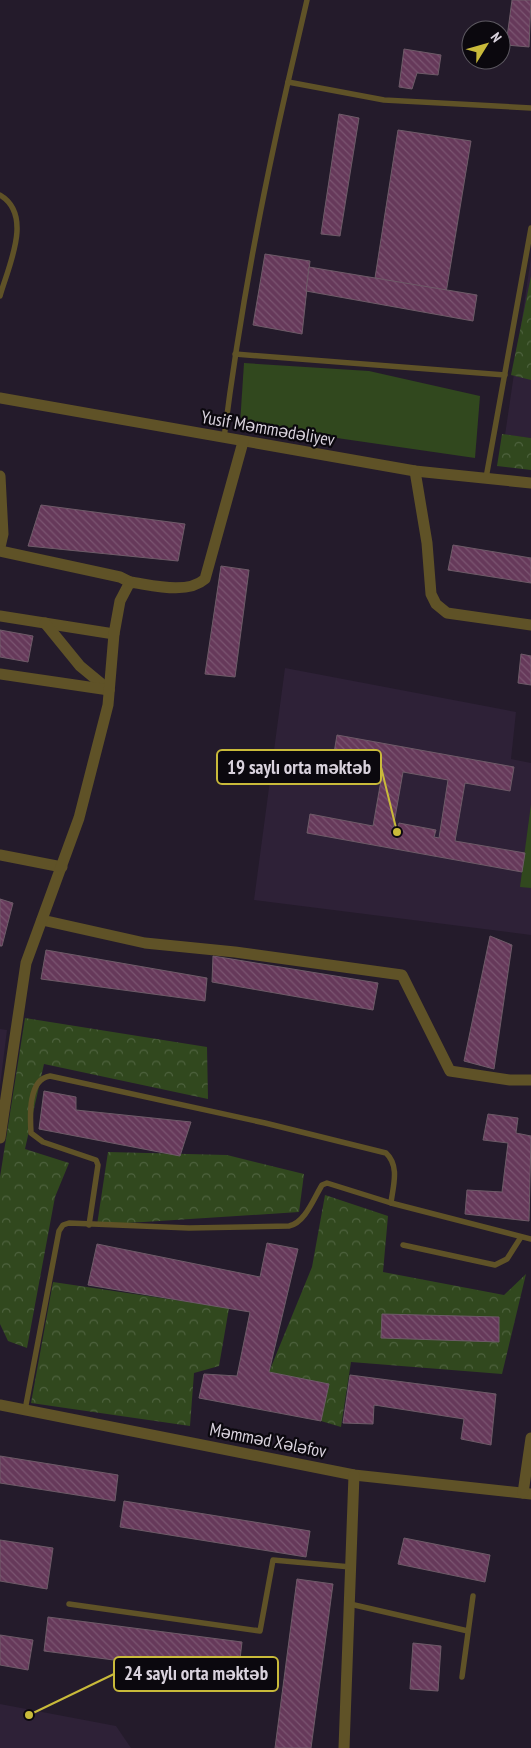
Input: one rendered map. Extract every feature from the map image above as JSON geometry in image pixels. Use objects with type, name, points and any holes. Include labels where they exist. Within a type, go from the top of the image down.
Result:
[{"type":"street","name":"Yusif Məmmədəliyev","points":[[0,398],[415,471],[531,483]]},
{"type":"street","points":[[0,476],[3,534],[0,549],[120,577],[130,582],[187,588],[198,586],[205,579],[243,442]]},
{"type":"street","points":[[415,471],[427,543],[431,594],[436,604],[447,614],[531,626]]},
{"type":"street","points":[[0,1138],[26,964],[79,818],[108,705],[114,634],[120,601],[130,582]]},
{"type":"street","points":[[0,616],[114,634]]},
{"type":"street","points":[[46,623],[80,666],[109,690]]},
{"type":"street","points":[[0,674],[109,690]]},
{"type":"street","points":[[0,855],[62,867]]},
{"type":"street","points":[[42,920],[145,943],[235,952],[402,975],[450,1071],[510,1080],[531,1080]]},
{"type":"street","name":"Məmməd Xələfov","points":[[0,1405],[354,1475],[527,1494]]},
{"type":"street","points":[[527,1494],[531,1438]]},
{"type":"street","points":[[344,1748],[354,1475]]},
{"type":"lane","points":[[224,438],[235,354],[253,247],[307,0]]},
{"type":"lane","points":[[288,82],[384,100],[531,108]]},
{"type":"lane","points":[[0,196],[13,206],[18,228],[0,296]]},
{"type":"lane","points":[[486,478],[531,228]]},
{"type":"lane","points":[[235,354],[505,375]]},
{"type":"lane","points":[[89,1225],[98,1165],[96,1160],[43,1142],[31,1133],[30,1114],[38,1082],[42,1077],[50,1076],[256,1121],[386,1153],[393,1160],[395,1169],[391,1203]]},
{"type":"lane","points":[[26,1410],[59,1231],[63,1225],[69,1223],[189,1228],[294,1225],[302,1219],[322,1185],[327,1183],[391,1203],[531,1238]]},
{"type":"lane","points":[[403,1244],[495,1265],[506,1260],[520,1236]]},
{"type":"lane","points":[[69,1604],[260,1632],[273,1560],[351,1567]]},
{"type":"lane","points":[[462,1677],[473,1596]]},
{"type":"lane","points":[[350,1604],[468,1631]]},
{"type":"shaded area","points":[[531,257],[531,438],[505,435]]},
{"type":"shaded area","points":[[285,668],[516,712],[511,759],[531,763],[531,935],[254,900]]},
{"type":"shaded area","points":[[0,1029],[7,1030],[0,1086]]},
{"type":"shaded area","points":[[0,1704],[116,1726],[131,1748],[0,1748]]},
{"type":"green space","points":[[531,276],[531,380],[511,375]]},
{"type":"green space","points":[[244,363],[369,371],[480,396],[475,458],[240,424]]},
{"type":"green space","points":[[502,434],[531,438],[531,470],[497,466]]},
{"type":"green space","points":[[531,804],[531,888],[520,887]]},
{"type":"green space","points":[[25,1018],[207,1047],[208,1099],[44,1064],[25,1149],[69,1163],[55,1197],[27,1348],[8,1341],[0,1324],[0,1177]]},
{"type":"green space","points":[[108,1152],[227,1155],[304,1174],[299,1212],[97,1225]]},
{"type":"green space","points":[[325,1195],[388,1216],[383,1272],[504,1295],[526,1274],[502,1374],[351,1362],[341,1427],[321,1421],[329,1384],[269,1372],[312,1267]]},
{"type":"green space","points":[[53,1282],[229,1308],[219,1366],[194,1373],[190,1426],[31,1403]]},
{"type":"building","points":[[512,0],[531,0],[529,47],[511,45],[511,20],[509,20]]},
{"type":"building","points":[[404,49],[441,55],[438,75],[417,73],[412,89],[399,87]]},
{"type":"building","points":[[339,114],[359,118],[340,236],[321,234]]},
{"type":"building","points":[[398,130],[471,141],[446,293],[375,278]]},
{"type":"building","points":[[265,254],[310,261],[302,334],[253,325]]},
{"type":"building","points":[[309,267],[477,295],[473,321],[306,291]]},
{"type":"building","points":[[41,505],[185,524],[178,561],[28,546]]},
{"type":"building","points":[[453,545],[531,558],[531,583],[448,570]]},
{"type":"building","points":[[221,566],[249,570],[235,677],[205,674]]},
{"type":"building","points":[[0,630],[33,636],[28,662],[0,657]]},
{"type":"building","points":[[521,654],[531,656],[531,685],[518,683]]},
{"type":"building","points":[[337,735],[514,767],[510,791],[465,783],[455,841],[525,853],[522,872],[307,833],[310,814],[373,826],[383,769],[333,759]],"holes":[[[403,772],[448,780],[439,838],[434,837],[436,830],[399,823],[398,830],[393,829]]]},
{"type":"building","points":[[0,899],[13,903],[2,946],[0,946]]},
{"type":"building","points":[[490,936],[512,945],[494,1069],[464,1061]]},
{"type":"building","points":[[46,950],[207,978],[205,1001],[41,979]]},
{"type":"building","points":[[213,956],[378,983],[373,1010],[212,982]]},
{"type":"building","points":[[44,1091],[76,1097],[76,1110],[191,1122],[180,1156],[39,1129]]},
{"type":"building","points":[[488,1114],[518,1118],[516,1133],[531,1136],[529,1221],[465,1214],[467,1190],[502,1192],[508,1143],[483,1140]]},
{"type":"building","points":[[267,1243],[298,1249],[269,1372],[329,1384],[321,1421],[199,1398],[204,1374],[237,1376],[250,1312],[88,1285],[97,1244],[260,1277]]},
{"type":"building","points":[[382,1314],[499,1317],[499,1342],[381,1338]]},
{"type":"building","points":[[350,1375],[496,1394],[491,1445],[461,1439],[464,1419],[374,1405],[373,1424],[343,1423]]},
{"type":"building","points":[[0,1456],[118,1475],[115,1501],[0,1483]]},
{"type":"building","points":[[124,1501],[310,1531],[306,1557],[120,1527]]},
{"type":"building","points":[[404,1538],[490,1555],[485,1582],[398,1564]]},
{"type":"building","points":[[0,1540],[53,1548],[47,1589],[0,1581]]},
{"type":"building","points":[[297,1579],[333,1584],[311,1748],[275,1748]]},
{"type":"building","points":[[48,1617],[242,1642],[238,1676],[44,1651]]},
{"type":"building","points":[[0,1635],[33,1640],[28,1670],[0,1665]]},
{"type":"building","points":[[413,1643],[441,1646],[438,1691],[410,1689]]},
{"type":"place","name":"19 saylı orta məktəb","points":[[397,832]]},
{"type":"place","name":"24 saylı orta məktəb","points":[[29,1715]]}]
